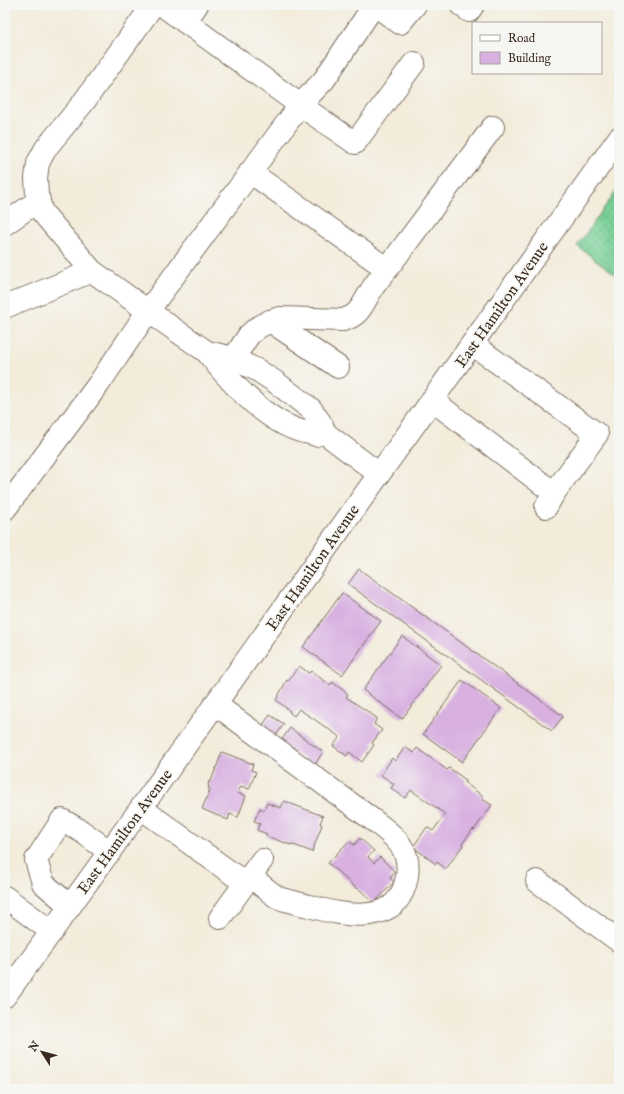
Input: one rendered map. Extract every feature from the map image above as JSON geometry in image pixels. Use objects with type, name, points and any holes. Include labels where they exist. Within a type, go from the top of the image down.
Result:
[{"type":"street","points":[[153,5],[83,103],[46,148],[38,163],[36,178],[38,200],[42,212],[92,271],[207,352],[219,368],[237,387],[267,413],[283,424],[298,430],[316,434],[325,433]]},
{"type":"street","points":[[162,5],[191,13],[300,105],[355,143],[414,63]]},
{"type":"street","points":[[5,509],[98,385],[148,311],[250,172],[300,105],[324,80],[375,5],[400,23],[415,5]]},
{"type":"street","points":[[461,5],[469,11],[473,5]]},
{"type":"street","points":[[233,359],[249,335],[257,328],[270,321],[280,318],[343,320],[351,318],[358,313],[387,269],[493,127]]},
{"type":"street","name":"East Hamilton Avenue","points":[[5,996],[110,852],[619,138]]},
{"type":"street","points":[[250,172],[387,269]]},
{"type":"street","points":[[5,224],[38,200]]},
{"type":"street","points":[[5,307],[92,271]]},
{"type":"street","points":[[270,321],[338,367]]},
{"type":"street","points":[[432,400],[550,500],[597,434],[472,344]]},
{"type":"street","points":[[207,352],[233,359],[262,374],[285,389],[311,409],[322,425],[325,433],[379,474]]},
{"type":"street","points":[[141,808],[252,873],[278,898],[336,913],[371,914],[385,910],[394,904],[402,893],[407,880],[408,866],[404,850],[397,840],[377,823],[215,704]]},
{"type":"street","points":[[70,906],[43,883],[36,860],[62,820],[110,852]]},
{"type":"street","points":[[220,918],[252,873]]},
{"type":"street","points":[[537,881],[619,941]]},
{"type":"street","points":[[5,897],[52,932]]},
{"type":"green space","points":[[619,187],[619,277],[577,246]]},
{"type":"building","points":[[359,569],[563,716],[552,731],[348,584]]},
{"type":"building","points":[[342,593],[381,621],[342,675],[303,647]]},
{"type":"building","points":[[402,636],[441,665],[402,719],[363,690]]},
{"type":"building","points":[[299,666],[309,673],[311,671],[330,685],[332,682],[348,694],[346,697],[377,718],[374,724],[382,730],[372,743],[374,745],[362,762],[349,752],[347,756],[333,746],[340,737],[299,709],[294,716],[276,700],[287,680],[288,681]]},
{"type":"building","points":[[462,680],[501,708],[462,762],[423,734]]},
{"type":"building","points":[[270,715],[284,724],[275,737],[262,726]]},
{"type":"building","points":[[290,728],[323,752],[314,766],[280,742]]},
{"type":"building","points":[[405,747],[414,753],[417,748],[447,770],[449,768],[466,780],[465,783],[484,797],[482,799],[492,805],[462,844],[463,845],[446,869],[437,862],[436,864],[413,847],[427,827],[433,831],[445,814],[411,790],[405,798],[391,788],[394,784],[381,775],[392,758],[395,761]]},
{"type":"building","points":[[222,752],[253,764],[251,770],[256,772],[249,789],[241,786],[238,793],[246,796],[238,817],[230,814],[228,820],[202,809],[210,789],[208,788],[209,781],[211,781]]},
{"type":"building","points":[[284,801],[323,816],[320,824],[322,825],[312,852],[266,836],[267,834],[257,830],[260,823],[254,821],[260,808],[264,810],[267,803],[281,808]]},
{"type":"building","points":[[360,838],[374,851],[368,857],[374,863],[380,857],[395,872],[390,878],[394,882],[374,903],[328,863],[349,841],[354,845]]}]
